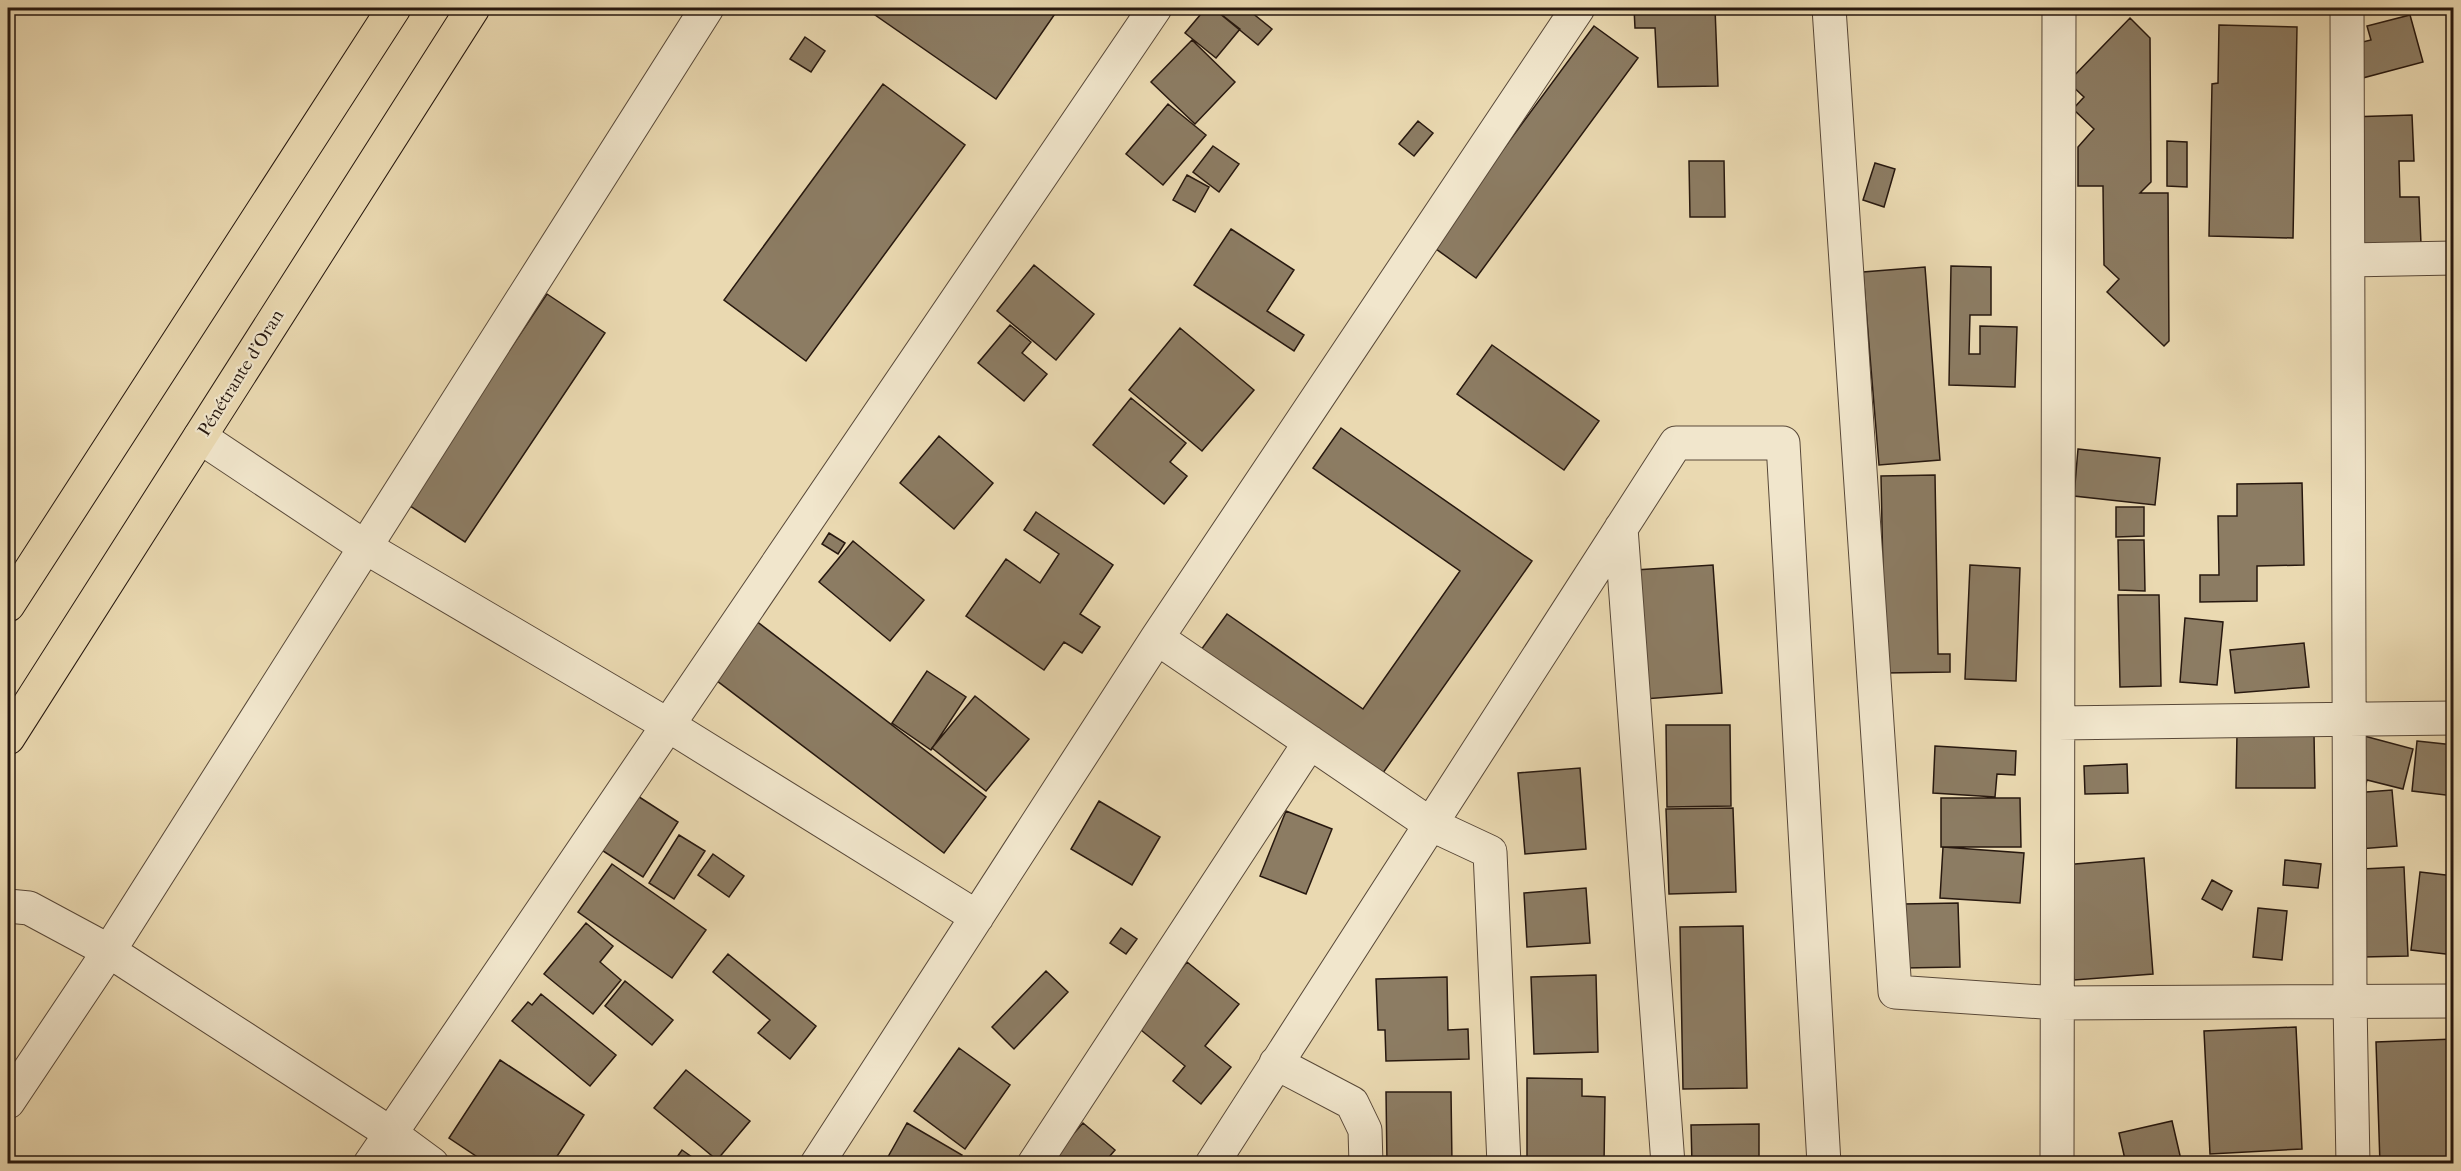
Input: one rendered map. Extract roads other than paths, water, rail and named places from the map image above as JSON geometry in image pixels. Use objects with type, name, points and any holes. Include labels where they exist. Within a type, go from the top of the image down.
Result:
[{"type":"highway","points":[[8,605],[394,8]]},
{"type":"highway","name":"Pénétrante d'Oran","points":[[8,738],[473,8]]},
{"type":"street","points":[[8,1102],[109,951],[707,8]]},
{"type":"street","points":[[370,1164],[1155,8]]},
{"type":"street","points":[[817,1164],[1157,638],[1578,8]]},
{"type":"street","points":[[1829,8],[1895,992],[2057,1004],[2454,1001]]},
{"type":"street","points":[[2057,1164],[2059,8]]},
{"type":"street","points":[[2347,8],[2350,1002],[2353,1164]]},
{"type":"street","points":[[2348,260],[2454,258]]},
{"type":"street","points":[[200,437],[365,547],[668,724],[977,916]]},
{"type":"street","points":[[1212,1164],[1676,443],[1783,443],[1824,1164]]},
{"type":"street","points":[[1621,528],[1668,1164]]},
{"type":"street","points":[[1157,638],[1430,824],[1490,852],[1504,1164]]},
{"type":"street","points":[[2058,723],[2454,718]]},
{"type":"street","points":[[1034,1164],[1310,742]]},
{"type":"street","points":[[8,906],[29,908],[109,951],[390,1133],[432,1164]]},
{"type":"street","points":[[1276,1063],[1352,1104],[1365,1130],[1366,1164]]}]
